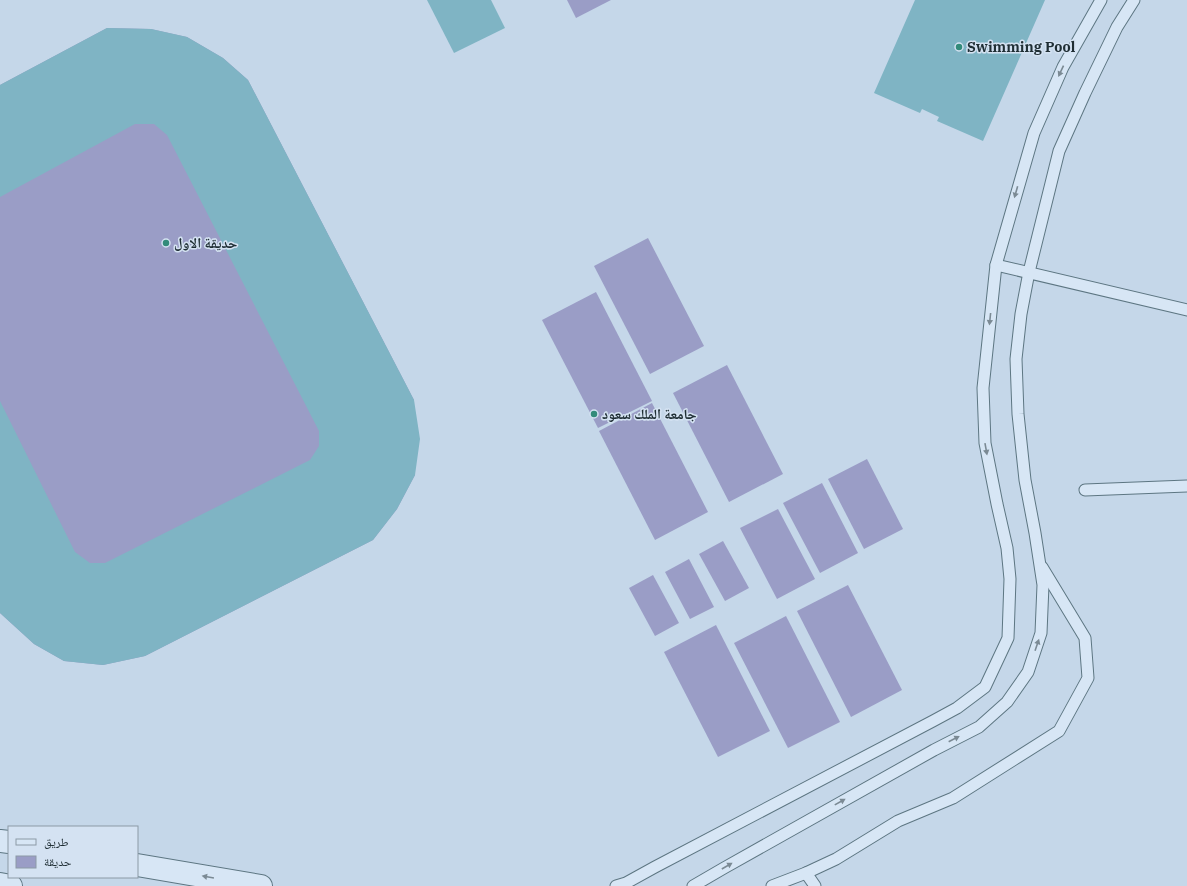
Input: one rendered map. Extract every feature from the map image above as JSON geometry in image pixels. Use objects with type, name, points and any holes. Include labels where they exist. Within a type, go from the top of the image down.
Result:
[{"type":"street","points":[[138,865],[260,886]]},
{"type":"street","points":[[0,884],[11,886]]},
{"type":"lane","points":[[616,886],[655,867],[957,708],[985,687],[1008,638],[1010,612],[1010,579],[1007,548],[985,443],[983,388],[996,265],[1034,134],[1063,67],[1101,0]]},
{"type":"lane","points":[[693,886],[934,750],[979,727],[1007,702],[1028,672],[1041,633],[1043,586],[1025,480],[1018,398],[1016,358],[1021,314],[1029,272],[1059,151],[1117,27],[1134,0]]},
{"type":"lane","points":[[996,265],[1187,310]]},
{"type":"lane","points":[[1085,490],[1187,486]]},
{"type":"lane","points":[[772,886],[806,873],[836,859],[898,821],[953,798],[1059,731],[1088,678],[1085,638],[1040,563]]},
{"type":"lane","points":[[806,873],[814,886]]},
{"type":"green space","points":[[567,0],[611,0],[576,18]]},
{"type":"green space","name":"حديقة الاول","points":[[107,28],[151,29],[187,37],[223,58],[248,80],[414,400],[415,475],[397,509],[373,540],[145,656],[103,665],[64,661],[34,644],[0,613],[0,85]]},
{"type":"green space","points":[[648,238],[704,346],[650,374],[594,266]]},
{"type":"green space","points":[[596,292],[652,401],[598,428],[542,320]]},
{"type":"green space","points":[[727,365],[783,474],[729,502],[673,393]]},
{"type":"green space","points":[[652,403],[708,512],[655,540],[599,431]]},
{"type":"green space","points":[[867,459],[903,529],[864,549],[828,479]]},
{"type":"green space","points":[[822,483],[858,553],[820,573],[783,503]]},
{"type":"green space","points":[[778,509],[815,579],[777,599],[740,528]]},
{"type":"green space","points":[[723,541],[749,588],[725,601],[699,554]]},
{"type":"green space","points":[[689,559],[714,607],[690,619],[665,572]]},
{"type":"green space","points":[[653,575],[679,623],[655,636],[629,588]]},
{"type":"green space","points":[[848,585],[902,690],[851,717],[797,611]]},
{"type":"green space","points":[[786,616],[840,722],[788,748],[734,643]]},
{"type":"green space","points":[[716,625],[770,731],[718,757],[664,652]]},
{"type":"building","points":[[427,0],[491,0],[505,28],[454,53]]},
{"type":"building","name":"Swimming Pool","points":[[915,0],[1045,0],[983,141],[937,121],[939,117],[922,109],[920,113],[874,93]]},
{"type":"building","points":[[107,28],[151,29],[187,37],[223,58],[248,80],[414,400],[420,439],[415,475],[397,509],[373,540],[145,656],[103,665],[64,661],[34,644],[0,613],[0,401],[75,552],[90,563],[105,563],[310,460],[319,446],[319,431],[167,135],[154,124],[135,124],[0,197],[0,85]]},
{"type":"place","name":"Swimming Pool","points":[[959,47]]},
{"type":"place","name":"حديقة الاول","points":[[166,243]]},
{"type":"place","name":"جامعة الملك سعود","points":[[594,414]]}]
